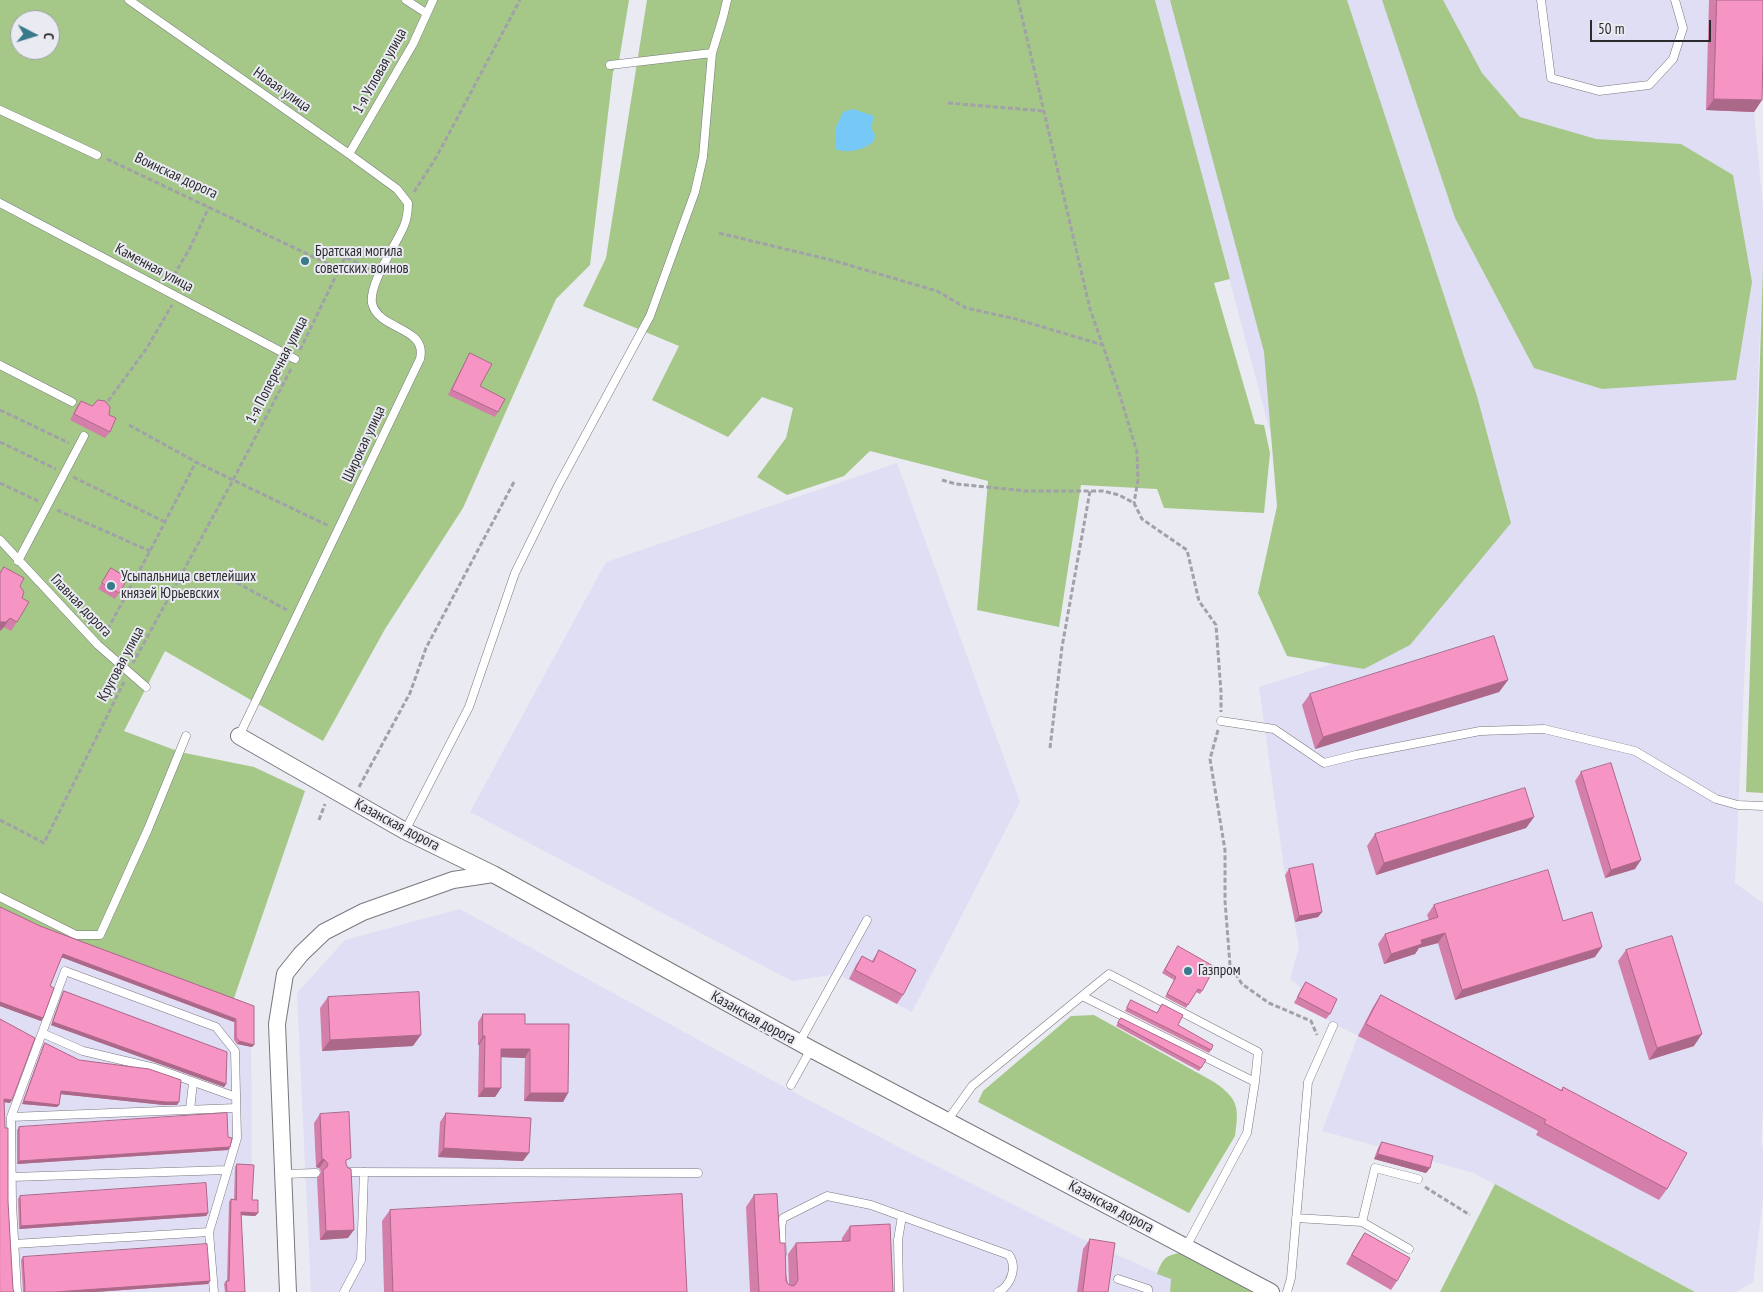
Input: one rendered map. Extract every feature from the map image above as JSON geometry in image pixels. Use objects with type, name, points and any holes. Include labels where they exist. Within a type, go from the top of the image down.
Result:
[{"type":"street","name":"Казанская дорога","points":[[239,736],[405,831],[493,874],[805,1046],[1272,1292]]},
{"type":"street","points":[[288,1292],[277,1024],[284,974],[324,932],[363,912],[453,880],[493,874]]},
{"type":"lane","name":"Новая улица","points":[[129,0],[349,154],[396,189],[408,203]]},
{"type":"lane","points":[[406,0],[426,13]]},
{"type":"lane","name":"1-я Угловая улица","points":[[349,154],[413,44],[433,0]]},
{"type":"lane","points":[[405,831],[469,707],[515,573],[558,486],[650,316],[695,192],[703,157],[712,53],[727,0]]},
{"type":"lane","points":[[1541,0],[1551,78],[1599,91],[1649,85],[1673,59],[1683,28],[1675,0]]},
{"type":"lane","points":[[610,65],[712,53]]},
{"type":"lane","points":[[0,110],[97,155]]},
{"type":"lane","name":"Каменная улица","points":[[0,203],[296,359]]},
{"type":"lane","name":"Широкая улица","points":[[239,736],[420,359],[422,350],[420,343],[415,338],[381,318],[374,310],[372,300],[374,286],[405,224],[408,203]]},
{"type":"lane","points":[[0,365],[72,402]]},
{"type":"lane","points":[[18,561],[84,436]]},
{"type":"lane","name":"Главная дорога","points":[[0,540],[98,645],[146,687]]},
{"type":"lane","points":[[1220,721],[1274,729],[1324,763],[1480,731],[1544,729],[1635,752],[1716,799],[1738,805],[1763,806]]},
{"type":"lane","points":[[0,897],[76,935],[100,935],[148,829],[186,736]]},
{"type":"lane","points":[[791,1085],[805,1046],[866,920]]},
{"type":"lane","points":[[18,1292],[14,1244],[11,1117],[65,971],[216,1027],[235,1051],[237,1138],[209,1232],[214,1292]]},
{"type":"lane","points":[[947,1121],[972,1086],[1109,974],[1258,1052],[1247,1133],[1186,1247]]},
{"type":"lane","points":[[1082,996],[1255,1082]]},
{"type":"lane","points":[[1286,1292],[1292,1278],[1308,1082],[1333,1026]]},
{"type":"lane","points":[[42,1033],[83,1051],[155,1068],[236,1096]]},
{"type":"lane","points":[[190,1110],[193,1082]]},
{"type":"lane","points":[[11,1117],[236,1108]]},
{"type":"lane","points":[[1362,1222],[1376,1168],[1418,1179]]},
{"type":"lane","points":[[12,1177],[227,1170]]},
{"type":"lane","points":[[345,1172],[698,1173]]},
{"type":"lane","points":[[344,1292],[361,1260],[364,1172]]},
{"type":"lane","points":[[283,1174],[316,1173]]},
{"type":"lane","points":[[783,1264],[781,1227],[783,1218],[827,1196],[871,1205],[1010,1254],[1013,1267],[1009,1282],[1002,1291],[998,1292]]},
{"type":"lane","points":[[899,1292],[898,1240],[902,1216]]},
{"type":"lane","points":[[1296,1218],[1362,1222],[1409,1249]]},
{"type":"lane","points":[[14,1244],[209,1232]]},
{"type":"lane","points":[[1118,1279],[1148,1289],[1148,1292]]},
{"type":"path","points":[[408,203],[437,156],[520,0]]},
{"type":"path","points":[[1018,0],[1090,309],[1118,389],[1137,452],[1138,480],[1134,502],[1142,519],[1187,550],[1199,601],[1216,625],[1222,692],[1220,721],[1210,759],[1225,850],[1225,901],[1230,965],[1242,984],[1269,1003],[1311,1020],[1323,1049]]},
{"type":"path","points":[[948,103],[1044,111]]},
{"type":"path","name":"Воинская дорога","points":[[97,155],[339,269]]},
{"type":"path","points":[[165,290],[190,248],[208,207]]},
{"type":"path","points":[[720,233],[834,261],[937,291],[966,308],[1016,319],[1103,345]]},
{"type":"path","points":[[339,269],[345,257],[380,274]]},
{"type":"path","name":"1-я Поперечная улица","points":[[234,480],[296,359],[339,269]]},
{"type":"path","points":[[108,401],[147,348],[178,296]]},
{"type":"path","points":[[0,410],[78,447]]},
{"type":"path","points":[[130,425],[196,462],[338,531]]},
{"type":"path","points":[[0,442],[166,522]]},
{"type":"path","points":[[98,645],[166,522],[196,462]]},
{"type":"path","name":"Круговая улица","points":[[0,820],[44,843],[128,672],[234,480]]},
{"type":"path","points":[[942,480],[956,484],[1025,492],[1103,491],[1119,495],[1134,502]]},
{"type":"path","points":[[352,800],[410,693],[426,648],[514,482]]},
{"type":"path","points":[[0,483],[150,551]]},
{"type":"path","points":[[1050,748],[1062,647],[1090,491]]},
{"type":"path","points":[[230,579],[297,615]]},
{"type":"path","points":[[1418,1179],[1424,1187],[1470,1215]]},
{"type":"shaded area","points":[[1155,0],[1757,0],[1754,112],[1763,207],[1763,266],[1735,883],[1763,903],[1763,1108],[1761,1144],[1763,1147],[1763,1199],[1753,1282],[1736,1292],[1695,1292],[1474,1173],[1322,1131],[1358,1036],[1294,1003],[1301,988],[1290,979],[1299,947],[1285,875],[1259,687],[1332,664]]},
{"type":"shaded area","points":[[897,463],[1020,802],[912,1012],[837,974],[792,981],[470,812],[606,562]]},
{"type":"shaded area","points":[[460,909],[799,1095],[895,1145],[1095,1245],[1171,1279],[1170,1292],[311,1292],[297,993],[345,940]]},
{"type":"shaded area","points":[[0,911],[251,1009],[252,1203],[256,1203],[255,1216],[240,1215],[243,1292],[0,1292]]},
{"type":"green space","points":[[0,0],[629,0],[619,61],[613,72],[590,265],[556,299],[463,508],[385,629],[323,741],[165,651],[124,731],[180,752],[254,767],[305,791],[233,1001],[0,911]]},
{"type":"green space","points":[[647,0],[1155,0],[1230,279],[1214,283],[1255,424],[1264,425],[1270,453],[1264,513],[1164,508],[1157,489],[1081,485],[1059,627],[977,610],[988,481],[870,451],[844,476],[787,495],[757,477],[786,438],[793,408],[762,397],[728,437],[652,400],[679,346],[583,306],[606,258]]},
{"type":"green space","points":[[1170,0],[1347,0],[1477,396],[1511,523],[1410,645],[1364,669],[1287,656],[1258,593],[1277,506],[1264,352]]},
{"type":"green space","points":[[1382,0],[1443,0],[1482,73],[1520,117],[1596,139],[1681,144],[1733,175],[1752,282],[1736,380],[1602,389],[1534,368],[1455,218]]},
{"type":"green space","points":[[1763,265],[1763,793],[1746,792]]},
{"type":"green space","points":[[1094,1015],[1214,1082],[1233,1099],[1237,1111],[1235,1136],[1189,1213],[978,1102],[983,1091],[1071,1016]]},
{"type":"green space","points":[[1495,1184],[1695,1292],[1440,1292]]},
{"type":"green space","points":[[1180,1253],[1253,1292],[1170,1292],[1171,1279],[1157,1274],[1167,1257]]},
{"type":"water","points":[[853,109],[874,116],[871,128],[875,135],[874,141],[866,147],[856,150],[845,151],[835,149],[836,127],[843,112]]},
{"type":"building","points":[[1717,0],[1763,0],[1762,100],[1714,99]]},
{"type":"building","points":[[470,353],[492,364],[480,386],[505,399],[498,412],[452,390]]},
{"type":"building","points":[[98,400],[105,401],[110,407],[109,415],[116,418],[110,432],[74,414],[81,401],[92,406]]},
{"type":"building","points":[[4,567],[24,578],[20,586],[24,592],[22,598],[29,602],[17,622],[10,618],[6,622],[0,622],[0,574]]},
{"type":"building","points":[[111,568],[128,578],[119,593],[102,583]]},
{"type":"building","points":[[1494,636],[1508,680],[1323,737],[1310,694]]},
{"type":"building","points":[[1611,763],[1641,860],[1611,870],[1581,772]]},
{"type":"building","points":[[1525,788],[1534,817],[1384,863],[1375,834]]},
{"type":"building","points":[[1313,864],[1322,912],[1299,916],[1289,869]]},
{"type":"building","points":[[1548,870],[1563,921],[1592,912],[1602,947],[1462,990],[1445,933],[1421,940],[1422,944],[1391,954],[1385,934],[1438,917],[1434,905]]},
{"type":"building","points":[[0,907],[40,926],[254,1006],[254,1045],[239,1041],[236,1037],[236,1019],[63,954],[50,986],[54,988],[43,1018],[0,1002]]},
{"type":"building","points":[[1672,936],[1702,1034],[1657,1048],[1626,950]]},
{"type":"building","name":"Газпром","points":[[1178,946],[1215,967],[1202,991],[1198,989],[1188,1005],[1167,994],[1176,977],[1165,970]]},
{"type":"building","points":[[879,950],[916,970],[903,995],[855,970],[862,956],[873,962]]},
{"type":"building","points":[[1306,982],[1337,999],[1330,1014],[1298,997]]},
{"type":"building","points":[[64,991],[227,1052],[226,1084],[53,1022]]},
{"type":"building","points":[[419,992],[421,1035],[330,1040],[328,997]]},
{"type":"building","points":[[1381,995],[1562,1091],[1563,1087],[1687,1153],[1667,1189],[1544,1123],[1546,1120],[1366,1024]]},
{"type":"building","points":[[1131,1000],[1157,1013],[1162,1004],[1183,1015],[1178,1025],[1213,1045],[1211,1050],[1127,1008]]},
{"type":"building","points":[[483,1014],[525,1014],[525,1024],[569,1024],[568,1093],[530,1093],[530,1049],[501,1049],[501,1088],[484,1088],[485,1036],[483,1036]]},
{"type":"building","points":[[1121,1018],[1206,1060],[1201,1068],[1118,1023]]},
{"type":"building","points":[[0,1019],[35,1038],[12,1100],[4,1099],[5,1128],[8,1128],[8,1201],[14,1292],[0,1292]]},
{"type":"building","points":[[45,1043],[79,1060],[149,1069],[181,1080],[179,1102],[61,1091],[59,1105],[24,1101]]},
{"type":"building","points":[[349,1112],[351,1158],[346,1160],[346,1164],[351,1169],[354,1230],[326,1231],[323,1170],[328,1164],[322,1159],[320,1114]]},
{"type":"building","points":[[227,1113],[228,1137],[232,1138],[230,1147],[19,1161],[19,1127]]},
{"type":"building","points":[[446,1113],[531,1118],[529,1153],[444,1148]]},
{"type":"building","points":[[1382,1142],[1433,1156],[1430,1168],[1378,1154]]},
{"type":"building","points":[[237,1164],[254,1165],[252,1200],[258,1200],[258,1213],[241,1212],[245,1292],[227,1292],[226,1281],[229,1281],[231,1199],[236,1200]]},
{"type":"building","points":[[206,1183],[208,1213],[21,1226],[20,1196]]},
{"type":"building","points":[[682,1194],[687,1292],[393,1292],[390,1210]]},
{"type":"building","points":[[777,1194],[780,1243],[785,1243],[786,1281],[788,1284],[795,1285],[798,1280],[796,1243],[850,1241],[850,1226],[890,1224],[893,1292],[759,1292],[754,1195]]},
{"type":"building","points":[[1365,1233],[1410,1258],[1397,1281],[1352,1255]]},
{"type":"building","points":[[1090,1239],[1115,1243],[1108,1292],[1083,1292]]},
{"type":"building","points":[[207,1244],[210,1281],[55,1292],[24,1292],[23,1257]]},
{"type":"place","name":"Братская могила советских воинов","points":[[305,261]]},
{"type":"place","name":"Усыпальница светлейших князей Юрьевских","points":[[111,586]]},
{"type":"place","name":"Газпром","points":[[1188,971]]}]
